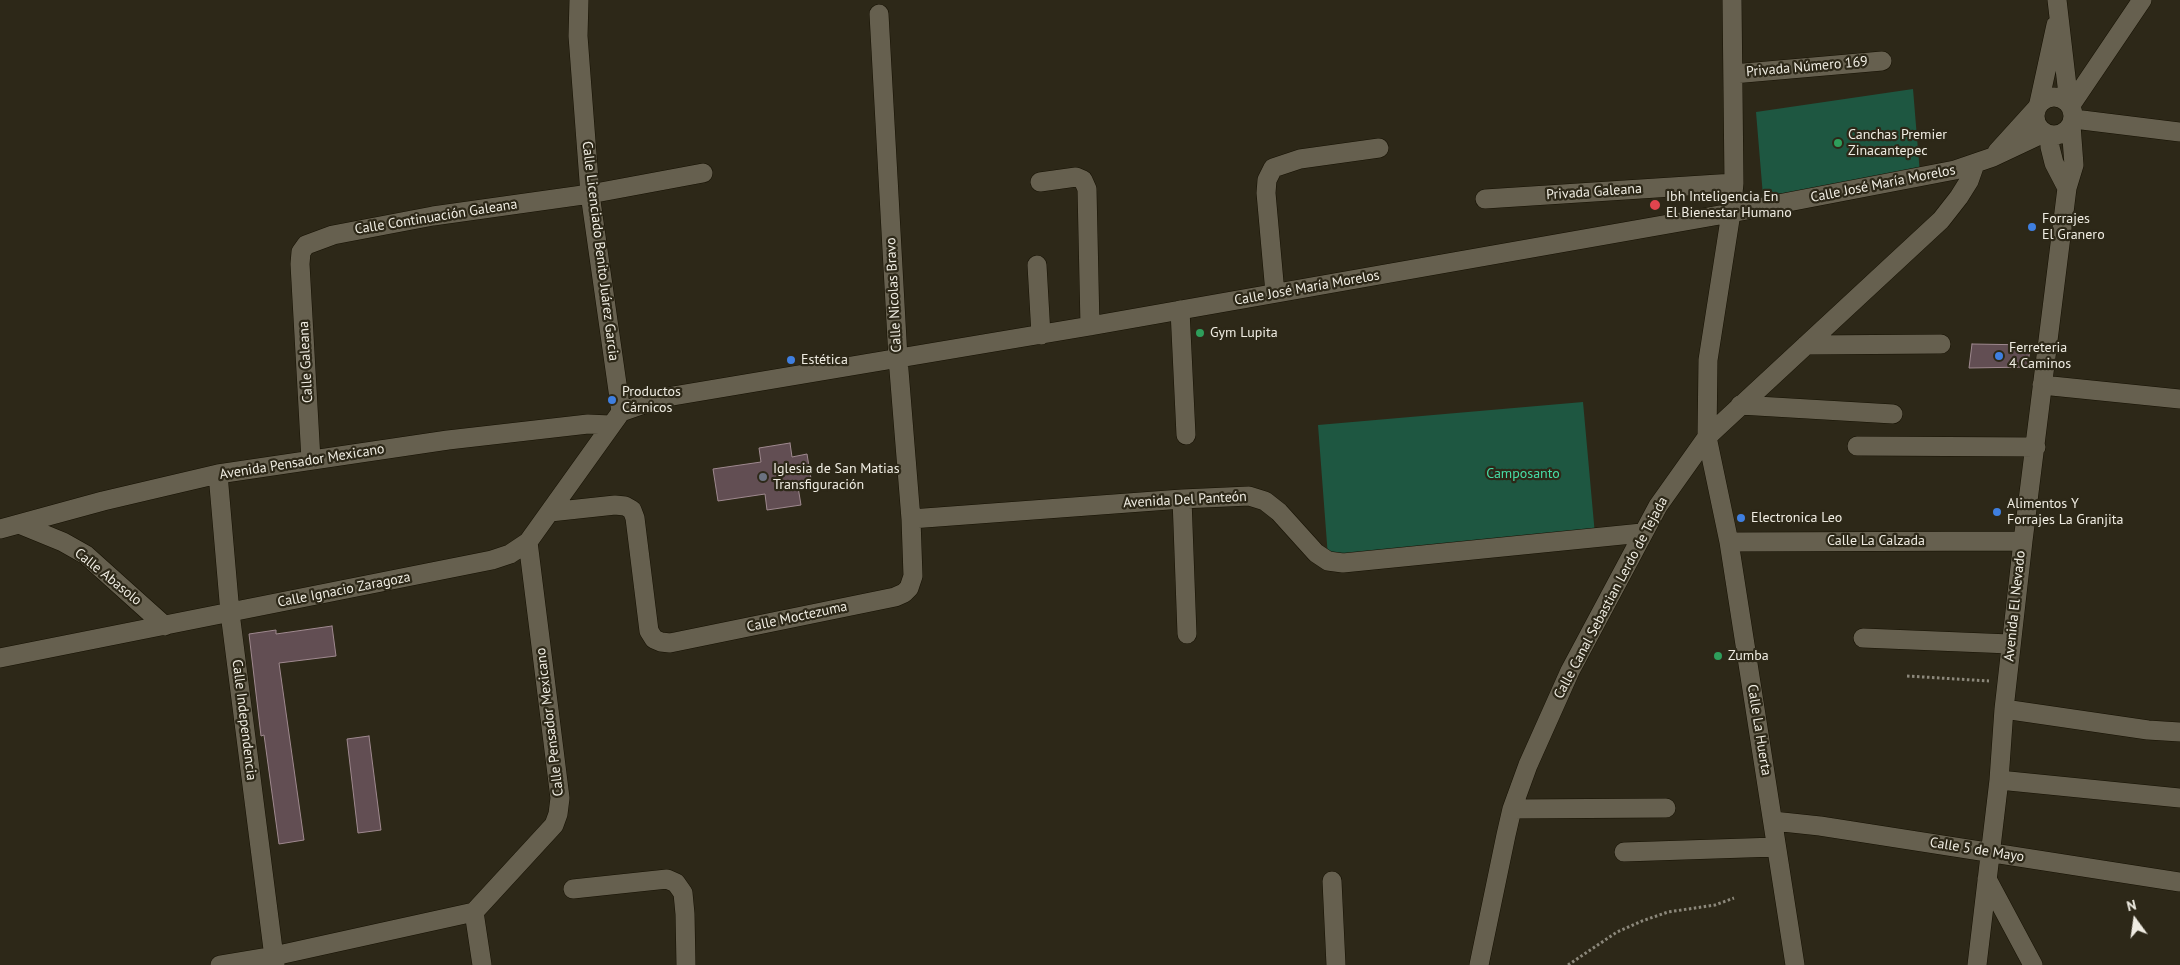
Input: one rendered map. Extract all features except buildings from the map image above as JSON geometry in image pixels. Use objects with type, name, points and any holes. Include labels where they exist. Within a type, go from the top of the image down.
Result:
[{"type":"street","name":"Calle Licenciado Benito Juárez Garcia","points":[[579,0],[578,36],[590,194],[615,418]]},
{"type":"street","name":"Calle La Huerta","points":[[1732,0],[1734,183],[1708,360],[1707,437],[1729,542],[1795,965]]},
{"type":"street","points":[[2047,134],[2060,134],[2071,113],[2142,0]]},
{"type":"street","points":[[2058,8],[2036,122],[2047,134],[2054,163],[2068,188]]},
{"type":"street","name":"Avenida El Nevado","points":[[1977,965],[1999,780],[2010,644],[2068,188],[2074,165],[2071,113],[2058,8]]},
{"type":"street","name":"Calle Nicolas Bravo","points":[[879,14],[898,358],[912,519],[913,576]]},
{"type":"street","name":"Privada Número 169","points":[[1733,74],[1882,61]]},
{"type":"street","points":[[2038,106],[2044,99],[2057,97],[2071,113],[2180,132]]},
{"type":"street","name":"Calle José María Morelos","points":[[1993,157],[2038,106]]},
{"type":"street","name":"Calle José María Morelos","points":[[615,418],[661,398],[1274,294],[1731,213],[1955,170],[1993,157],[2047,134]]},
{"type":"street","points":[[1274,294],[1266,193],[1267,180],[1273,168],[1300,159],[1379,148]]},
{"type":"street","name":"Calle Canal Sebastian Lerdo de Tejada","points":[[1479,965],[1512,809],[1566,678],[1642,533],[1679,475],[1707,437],[1740,404],[1941,220],[1969,181],[1975,164]]},
{"type":"street","points":[[590,194],[703,173]]},
{"type":"street","points":[[1040,182],[1076,177],[1083,180],[1086,188],[1090,326]]},
{"type":"street","name":"Privada Galeana","points":[[1485,199],[1734,183]]},
{"type":"street","name":"Calle Continuación Galeana","points":[[300,264],[301,252],[306,244],[333,235],[433,216],[590,194]]},
{"type":"street","name":"Calle Galeana","points":[[300,264],[311,460]]},
{"type":"street","points":[[1037,266],[1041,334]]},
{"type":"street","points":[[1180,310],[1186,435]]},
{"type":"street","points":[[1806,345],[1941,344]]},
{"type":"street","points":[[2042,385],[2180,399]]},
{"type":"street","points":[[1740,404],[1893,414]]},
{"type":"street","name":"Avenida Pensador Mexicano","points":[[0,530],[103,501],[218,474],[448,440],[588,424],[615,418]]},
{"type":"street","name":"Calle Ignacio Zaragoza","points":[[0,658],[492,560],[510,554],[528,542],[615,418]]},
{"type":"street","points":[[1857,446],[2036,447]]},
{"type":"street","name":"Calle Independencia","points":[[218,474],[230,613],[275,960]]},
{"type":"street","name":"Avenida Del Panteón","points":[[912,519],[1182,499],[1248,496],[1266,501],[1279,512],[1316,553],[1328,561],[1343,563],[1642,533]]},
{"type":"street","points":[[1182,499],[1187,634]]},
{"type":"street","name":"Calle Moctezuma","points":[[550,512],[615,505],[625,506],[632,510],[636,518],[649,631],[654,639],[670,643],[895,597],[904,593],[909,588],[913,576]]},
{"type":"street","name":"Calle Abasolo","points":[[19,524],[63,542],[86,555],[165,626]]},
{"type":"street","name":"Calle La Calzada","points":[[1729,542],[2023,541]]},
{"type":"street","name":"Calle Pensador Mexicano","points":[[474,912],[542,840],[554,825],[558,814],[560,798],[528,542]]},
{"type":"street","points":[[1863,638],[2010,644]]},
{"type":"street","points":[[2004,709],[2148,730],[2180,732]]},
{"type":"street","points":[[1999,780],[2180,798]]},
{"type":"street","points":[[1512,809],[1666,808]]},
{"type":"street","name":"Calle 5 de Mayo","points":[[1773,822],[1820,826],[2180,882]]},
{"type":"street","points":[[1624,852],[1776,847]]},
{"type":"street","points":[[573,889],[667,878],[676,883],[683,893],[686,965]]},
{"type":"street","points":[[1987,879],[2033,965]]},
{"type":"street","points":[[1332,881],[1336,965]]},
{"type":"street","points":[[220,965],[275,960],[474,912],[482,965]]},
{"type":"path","points":[[1908,676],[2007,682]]},
{"type":"path","points":[[1568,965],[1609,937],[1642,921],[1668,912],[1715,905],[1734,898]]},
{"type":"green space","name":"Canchas Premier Zinacantepec","points":[[1913,89],[1920,174],[1763,196],[1756,112]]},
{"type":"green space","name":"Camposanto","points":[[1583,402],[1595,535],[1328,557],[1318,425]]},
{"type":"place","name":"Canchas Premier Zinacantepec","points":[[1838,143]]},
{"type":"place","name":"Ibh Inteligencia En El Bienestar Humano","points":[[1655,205]]},
{"type":"place","name":"Forrajes El Granero","points":[[2032,227]]},
{"type":"place","name":"Gym Lupita","points":[[1200,333]]},
{"type":"place","name":"Ferreteria 4 Caminos","points":[[1999,356]]},
{"type":"place","name":"Estética","points":[[791,360]]},
{"type":"place","name":"Productos Cárnicos","points":[[612,400]]},
{"type":"place","name":"Iglesia de San Matias Transfiguración","points":[[763,477]]},
{"type":"place","name":"Alimentos Y Forrajes La Granjita","points":[[1997,512]]},
{"type":"place","name":"Electronica Leo","points":[[1741,518]]},
{"type":"place","name":"Zumba","points":[[1718,656]]}]
